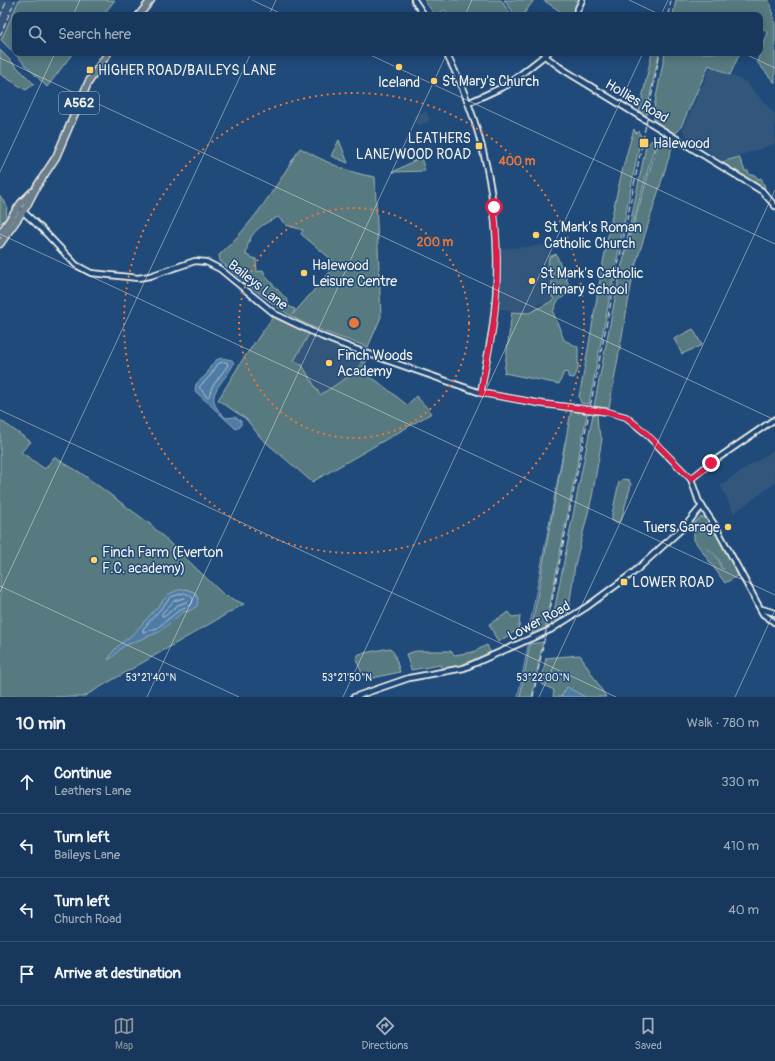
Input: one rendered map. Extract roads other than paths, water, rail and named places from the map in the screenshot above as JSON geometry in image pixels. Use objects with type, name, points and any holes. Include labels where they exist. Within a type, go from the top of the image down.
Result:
[{"type":"highway","points":[[141,12],[151,0]]},
{"type":"highway","name":"A562","points":[[0,244],[60,149],[88,83],[106,56]]},
{"type":"highway","name":"A562","points":[[0,234],[21,210]]},
{"type":"street","points":[[414,0],[422,12]]},
{"type":"street","points":[[576,12],[582,0]]},
{"type":"street","points":[[447,56],[468,103],[479,134],[488,175],[496,240],[497,280],[493,324],[481,393]]},
{"type":"street","points":[[468,103],[507,85],[546,56]]},
{"type":"street","name":"Hollies Road","points":[[548,56],[564,70],[762,191],[775,206]]},
{"type":"street","name":"Baileys Lane","points":[[21,210],[76,265],[91,273],[138,278],[150,276],[195,262],[208,262],[220,269],[268,310],[342,345],[481,393],[543,404],[608,412],[626,417],[644,431],[691,479]]},
{"type":"street","points":[[774,623],[763,614],[762,609],[716,527],[702,506],[691,479],[708,465],[775,419]]},
{"type":"street","name":"Lower Road","points":[[354,697],[410,678],[464,668],[533,639],[559,625],[631,574],[686,525],[702,506]]},
{"type":"street","points":[[762,609],[775,615],[774,623]]},
{"type":"water","points":[[222,358],[232,360],[234,363],[216,390],[214,403],[218,410],[226,418],[235,417],[241,421],[241,425],[236,429],[195,391],[196,384],[207,374],[210,367],[216,360]]},
{"type":"water","points":[[186,589],[194,592],[198,598],[197,606],[189,611],[183,612],[159,632],[122,647],[113,657],[108,660],[115,649],[135,632],[169,594],[178,590]]},
{"type":"water","points":[[567,687],[585,697],[561,697]]},
{"type":"waterway","points":[[529,638],[530,624],[565,442]]},
{"type":"waterway","points":[[707,549],[715,554],[720,562],[721,568],[724,569]]},
{"type":"waterway","points":[[518,697],[529,641]]},
{"type":"railway","points":[[0,17],[7,0]]},
{"type":"railway","points":[[0,36],[15,0]]},
{"type":"railway","points":[[669,12],[671,0]]},
{"type":"railway","points":[[533,697],[659,56]]},
{"type":"place","name":"Iceland","points":[[399,67]]},
{"type":"place","name":"HIGHER ROAD/BAILEYS LANE","points":[[90,70]]},
{"type":"place","name":"St Mary's Church","points":[[434,81]]},
{"type":"place","name":"Halewood","points":[[644,143]]},
{"type":"place","name":"LEATHERS LANE/WOOD ROAD","points":[[479,146]]},
{"type":"place","name":"St Mark's Roman Catholic Church","points":[[536,235]]},
{"type":"place","name":"Halewood Leisure Centre","points":[[304,273]]},
{"type":"place","name":"St Mark's Catholic Primary School","points":[[532,281]]},
{"type":"place","name":"Finch Woods Academy","points":[[329,363]]},
{"type":"place","name":"Tuers Garage","points":[[728,527]]},
{"type":"place","name":"Finch Farm (Everton F.C. academy)","points":[[94,560]]},
{"type":"place","name":"LOWER ROAD","points":[[624,582]]}]
